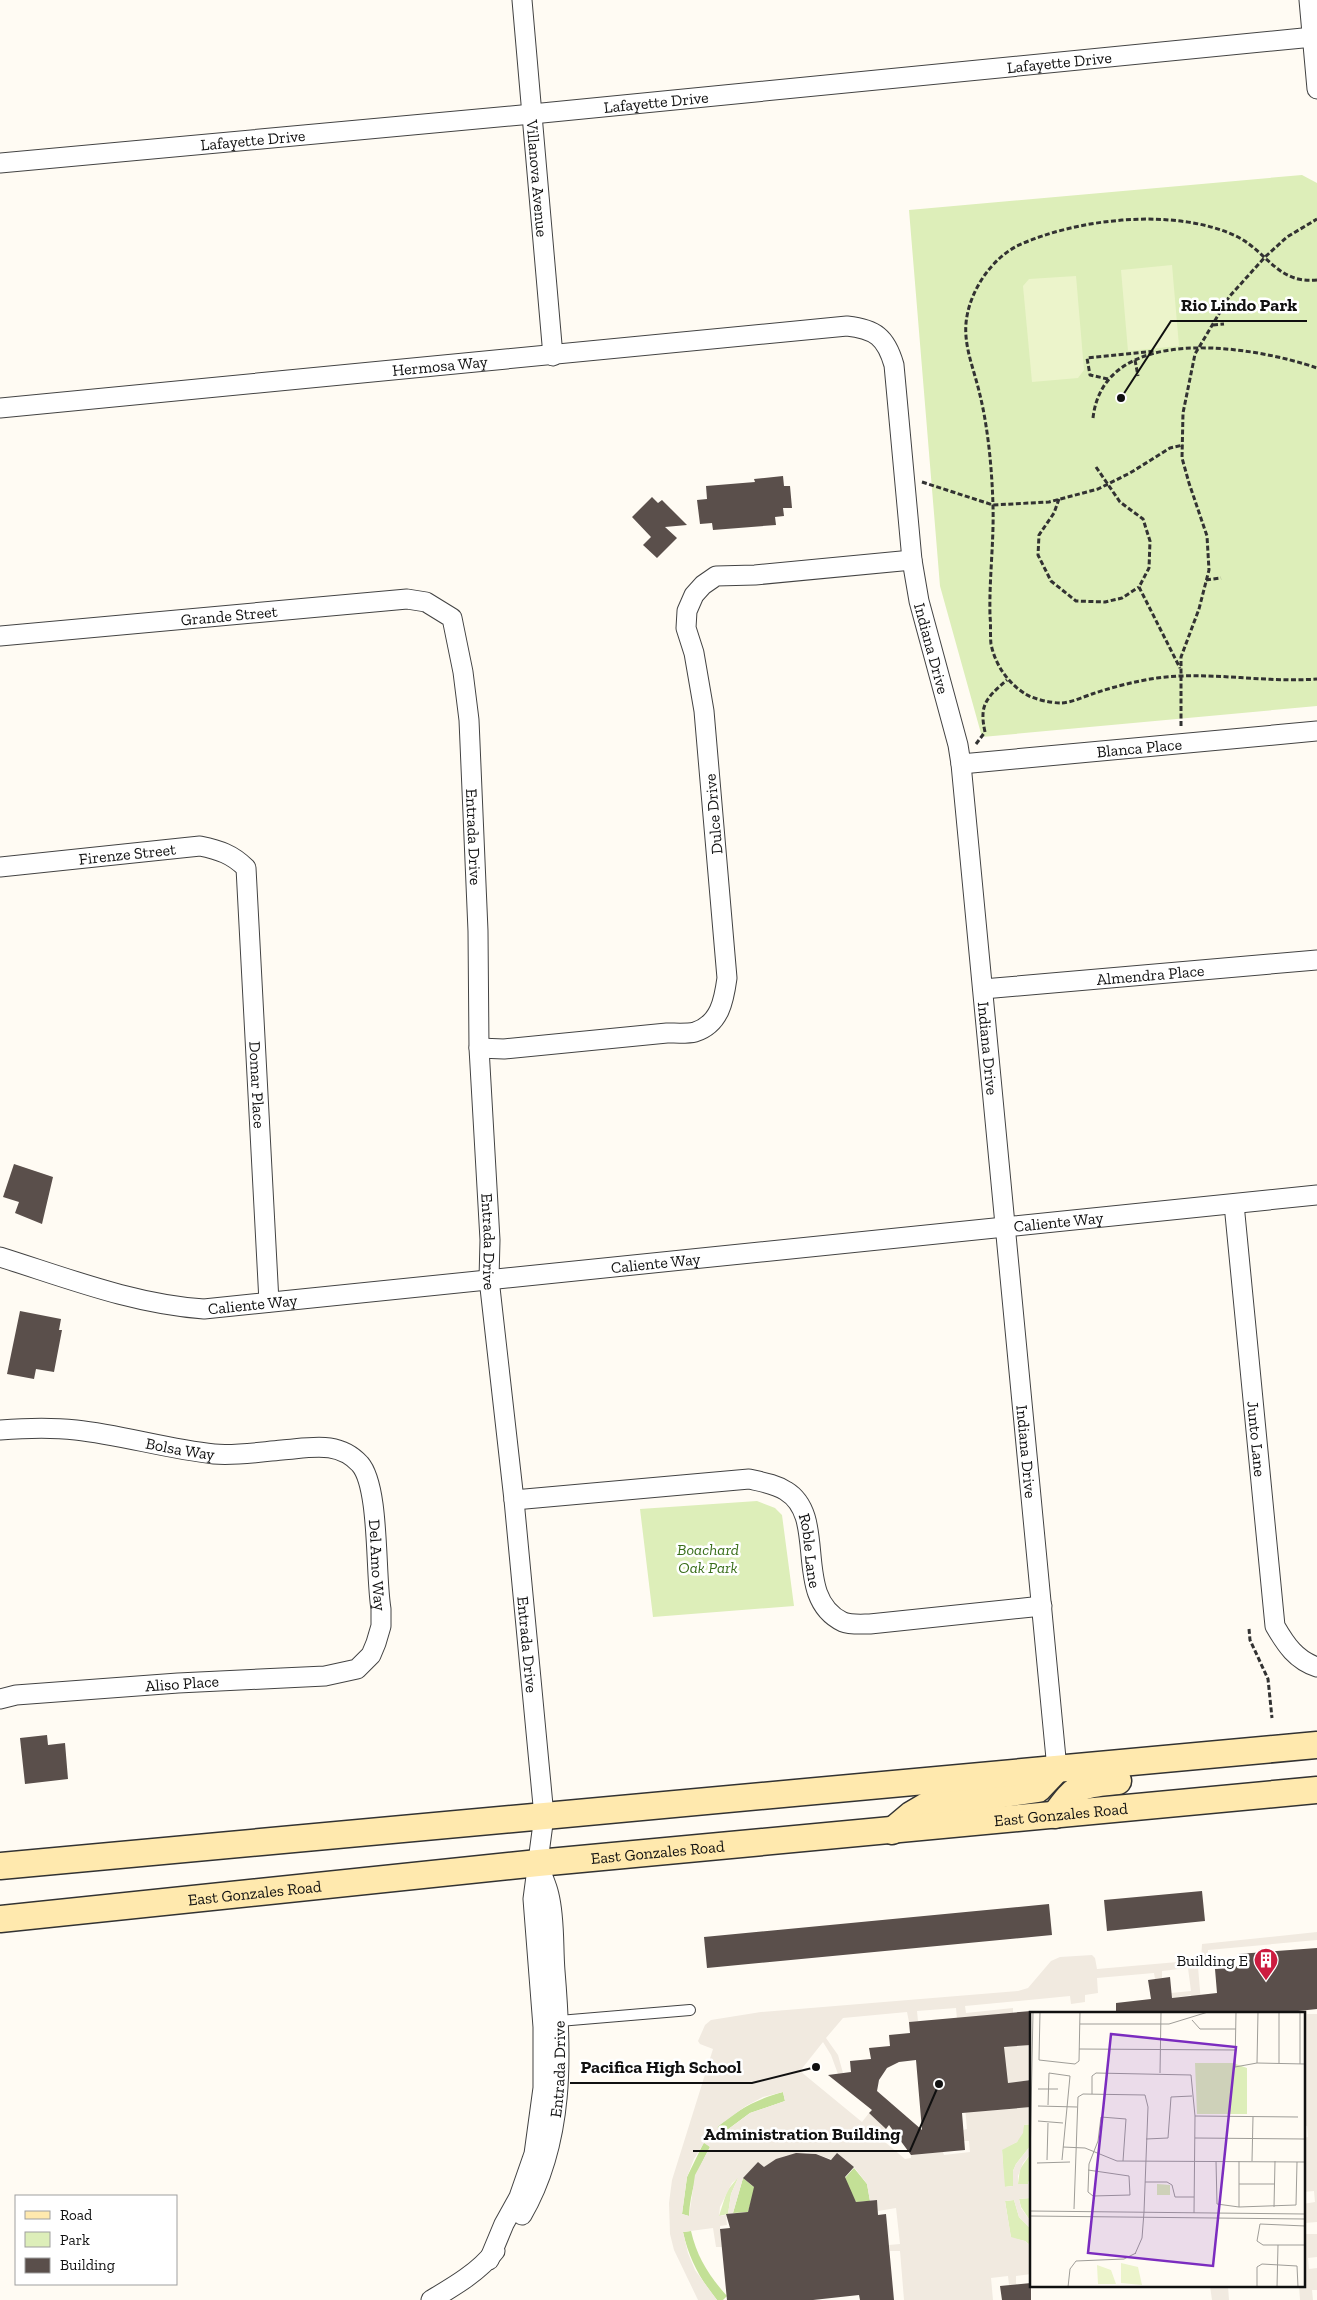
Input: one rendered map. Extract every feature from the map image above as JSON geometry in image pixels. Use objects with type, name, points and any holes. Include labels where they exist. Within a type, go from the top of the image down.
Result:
[{"type":"main road","points":[[0,1866],[1317,1745]]},
{"type":"main road","points":[[1055,1816],[1068,1798],[1083,1785],[1313,1762],[1317,1760]]},
{"type":"main road","points":[[892,1831],[910,1815],[928,1805],[1038,1790],[1057,1769]]},
{"type":"main road","name":"East Gonzales Road","points":[[0,1919],[538,1863],[1317,1790]]},
{"type":"street","name":"Villanova Avenue","points":[[522,0],[553,356]]},
{"type":"street","points":[[1309,0],[1317,89]]},
{"type":"street","name":"Lafayette Drive","points":[[0,163],[532,114],[1313,38]]},
{"type":"street","name":"Hermosa Way","points":[[0,408],[553,356],[847,326],[863,328],[879,336]]},
{"type":"street","name":"Indiana Drive","points":[[879,336],[890,349],[894,365],[912,560],[919,601],[958,745],[1057,1769]]},
{"type":"street","name":"Dulce Drive","points":[[479,1048],[504,1049],[695,1032],[710,1023],[723,1006],[728,978],[704,711],[694,653],[686,628],[687,611],[694,594],[716,576],[755,575],[912,560]]},
{"type":"street","name":"Grande Street","points":[[0,636],[407,598],[426,602],[439,608],[452,618]]},
{"type":"street","name":"Entrada Drive","points":[[452,618],[463,672],[469,720],[478,931],[479,1048],[490,1240],[489,1279],[514,1500],[544,1816],[533,1899],[543,2027],[543,2088],[534,2154],[519,2197],[504,2224],[489,2260]]},
{"type":"street","name":"Blanca Place","points":[[960,764],[1317,731]]},
{"type":"street","name":"Firenze Street","points":[[0,867],[200,846],[221,850],[236,858],[246,868]]},
{"type":"street","name":"Domar Place","points":[[246,868],[270,1302]]},
{"type":"street","name":"Almendra Place","points":[[983,989],[1317,960]]},
{"type":"street","name":"Caliente Way","points":[[0,1257],[139,1300],[173,1307],[204,1309],[1317,1195]]},
{"type":"street","name":"Junto Lane","points":[[1234,1204],[1276,1626],[1287,1647],[1311,1665]]},
{"type":"street","name":"Bolsa Way","points":[[0,1430],[36,1427],[75,1430],[216,1454],[325,1446],[347,1454],[359,1463]]},
{"type":"street","name":"Del Amo Way","points":[[359,1463],[372,1490],[381,1608],[380,1626],[376,1643],[371,1655],[362,1666]]},
{"type":"street","name":"Roble Lane","points":[[514,1500],[749,1479],[787,1491],[799,1503],[806,1520],[814,1585],[830,1613],[845,1622],[870,1624],[1042,1606]]},
{"type":"street","name":"Aliso Place","points":[[0,1699],[16,1694],[168,1683],[325,1676],[358,1670],[362,1666]]},
{"type":"street","name":"Entrada Drive","points":[[431,2300],[489,2260],[520,2218],[535,2192],[550,2148],[559,2083],[559,2021],[549,1896],[538,1863]]},
{"type":"lane","points":[[559,2021],[690,2010]]},
{"type":"path","points":[[1317,280],[1305,282],[1292,278],[1275,269],[1265,257],[1239,238],[1211,228],[1156,219],[1110,222],[1068,228],[1014,248],[992,264],[976,290],[968,312],[965,334],[988,433],[993,505],[990,592],[991,645],[1007,680],[1026,695],[1062,703],[1105,690],[1156,678],[1317,679]]},
{"type":"path","points":[[1182,744],[1180,657],[1199,609],[1208,570],[1207,536],[1188,483],[1182,458],[1183,413],[1197,349],[1229,297],[1265,257],[1288,237],[1317,219]]},
{"type":"path","points":[[1212,325],[1224,324]]},
{"type":"path","points":[[1108,379],[1090,375],[1087,358],[1162,351],[1227,348],[1279,356],[1317,368]]},
{"type":"path","points":[[1093,418],[1094,405],[1108,379],[1136,360],[1162,351]]},
{"type":"path","points":[[1136,360],[1138,376]]},
{"type":"path","points":[[906,480],[927,482],[993,505],[1049,502],[1107,485],[1170,448],[1183,445]]},
{"type":"path","points":[[1059,499],[1054,513],[1040,535],[1038,555],[1051,581],[1076,601],[1105,602],[1122,598],[1139,587],[1149,568],[1150,541],[1143,519],[1120,502],[1096,467]]},
{"type":"path","points":[[1206,580],[1221,578]]},
{"type":"path","points":[[1139,587],[1180,669]]},
{"type":"path","points":[[960,764],[985,732],[981,713],[992,692],[1007,680]]},
{"type":"path","points":[[1249,1629],[1250,1640],[1268,1679],[1272,1718]]},
{"type":"green space","points":[[1302,175],[1317,183],[1317,706],[982,737],[940,586],[909,210]]},
{"type":"green space","points":[[1172,265],[1179,346],[1128,351],[1121,270]]},
{"type":"green space","points":[[1076,276],[1084,370],[1078,378],[1032,382],[1023,286],[1029,279]]},
{"type":"green space","name":"Boachard Oak Park","points":[[757,1501],[775,1508],[782,1515],[794,1606],[653,1617],[640,1509]]},
{"type":"green space","points":[[783,2092],[785,2101],[750,2113],[723,2133],[717,2127],[732,2115],[748,2106]]},
{"type":"green space","points":[[1030,2124],[1030,2146],[1013,2171],[1013,2186],[1004,2187],[1002,2149],[1017,2142],[1024,2125]]},
{"type":"green space","points":[[704,2142],[710,2147],[695,2180],[689,2216],[682,2214],[687,2177]]},
{"type":"green space","points":[[1030,2154],[1030,2177],[1028,2184],[1018,2184],[1020,2169]]},
{"type":"green space","points":[[854,2168],[867,2184],[870,2201],[856,2202],[844,2179]]},
{"type":"green space","points":[[739,2176],[731,2194],[728,2214],[719,2216],[727,2191]]},
{"type":"green space","points":[[743,2178],[755,2188],[748,2212],[733,2213]]},
{"type":"green space","points":[[1030,2198],[1030,2220],[1021,2207],[1019,2199]]},
{"type":"green space","points":[[1014,2200],[1019,2217],[1030,2228],[1030,2245],[1025,2241],[1011,2238],[1005,2201]]},
{"type":"green space","points":[[691,2231],[705,2266],[727,2296],[723,2300],[717,2300],[700,2276],[692,2260],[683,2232]]},
{"type":"shaded area","points":[[1317,1932],[1317,1940],[1208,1950],[1209,1966],[1198,1967],[1202,2012],[1193,2011],[1191,1995],[1172,1998],[1171,1993],[1191,1991],[1188,1968],[1162,1971],[1162,1978],[1155,1979],[1154,1973],[1097,1978],[1098,1993],[1085,1995],[1085,2002],[1071,2004],[1070,1996],[965,2006],[966,2013],[1013,2008],[1013,2013],[969,2051],[1030,2045],[1030,2080],[1008,2083],[980,2060],[985,2111],[1030,2107],[1030,2124],[1024,2125],[1023,2133],[1017,2142],[1002,2150],[1005,2187],[1013,2186],[1013,2171],[1030,2146],[1030,2154],[1023,2163],[1018,2176],[1018,2184],[1028,2184],[1030,2177],[1030,2198],[1019,2199],[1021,2208],[1030,2221],[1030,2228],[1019,2217],[1014,2200],[1005,2201],[1011,2237],[1025,2241],[1030,2245],[1030,2274],[1016,2276],[1016,2284],[1009,2285],[1008,2276],[991,2278],[993,2300],[904,2300],[900,2251],[890,2251],[889,2245],[900,2244],[896,2208],[878,2211],[877,2200],[870,2201],[867,2184],[854,2167],[806,2152],[785,2156],[764,2167],[758,2162],[743,2178],[733,2213],[728,2214],[731,2194],[738,2178],[732,2183],[720,2207],[719,2216],[726,2215],[727,2225],[720,2226],[722,2247],[716,2247],[713,2228],[683,2232],[688,2253],[695,2270],[717,2300],[698,2300],[674,2250],[670,2234],[669,2203],[672,2180],[713,2049],[700,2044],[698,2041],[705,2025],[711,2020],[761,2012],[1018,1991],[1028,1988],[1051,1961],[1060,1957],[1092,1955],[1095,1958],[1097,1969],[1201,1960],[1202,1944]],"holes":[[[956,2008],[967,2129],[963,2130],[964,2141],[969,2141],[970,2152],[944,2155],[943,2152],[911,2155],[911,2158],[905,2159],[879,2137],[886,2129],[869,2113],[862,2122],[800,2071],[823,2042],[831,2055],[838,2074],[843,2073],[838,2055],[826,2038],[843,2018],[907,2012],[909,2022],[918,2021],[917,2011]],[[783,2092],[785,2101],[750,2113],[723,2133],[717,2127],[746,2106],[763,2097]],[[704,2143],[710,2147],[695,2175],[689,2216],[682,2214],[687,2177],[694,2159]]]},
{"type":"shaded area","points":[[1306,2010],[1307,2014],[1317,2014],[1317,2222],[1305,2223],[1306,2234],[1317,2234],[1317,2257],[1308,2258],[1309,2269],[1317,2268],[1317,2290],[1312,2290],[1313,2300],[1300,2300],[1299,2288],[1304,2288],[1304,2204],[1315,2202],[1314,2191],[1304,2192],[1304,2138],[1308,2137],[1307,2126],[1304,2126],[1304,2105],[1306,2105],[1304,2094],[1304,2012],[1288,2012]]},
{"type":"shaded area","points":[[1210,2288],[1228,2288],[1229,2300],[1212,2300]]},
{"type":"building","points":[[783,476],[784,486],[790,486],[792,508],[783,508],[784,516],[775,517],[776,525],[713,530],[712,523],[700,524],[697,500],[707,499],[706,486],[755,482],[754,479]]},
{"type":"building","points":[[652,497],[658,503],[662,500],[687,525],[665,527],[677,538],[657,558],[643,545],[651,537],[632,517]]},
{"type":"building","points":[[14,1164],[53,1177],[42,1224],[15,1213],[19,1202],[3,1197]]},
{"type":"building","points":[[20,1311],[61,1319],[59,1330],[62,1330],[54,1372],[36,1369],[34,1379],[7,1374]]},
{"type":"building","points":[[47,1735],[48,1745],[65,1743],[68,1779],[25,1784],[20,1738]]},
{"type":"building","points":[[1202,1891],[1205,1921],[1107,1931],[1104,1900]]},
{"type":"building","points":[[1049,1904],[1052,1935],[707,1968],[704,1937]]},
{"type":"building","name":"Building E","points":[[1317,1948],[1317,2009],[1289,2012],[1116,2012],[1116,2003],[1151,1999],[1148,1980],[1170,1977],[1172,1998],[1217,1993],[1215,1969],[1239,1966],[1238,1954]]},
{"type":"building","points":[[1031,2011],[1030,2045],[1004,2047],[1008,2083],[1030,2080],[1030,2107],[962,2113],[965,2150],[911,2155],[889,2125],[886,2129],[869,2113],[872,2110],[828,2075],[851,2072],[850,2061],[871,2059],[869,2048],[890,2046],[889,2035],[910,2033],[909,2022]],"holes":[[[916,2060],[922,2130],[877,2091],[879,2080],[887,2068],[899,2062]]]},
{"type":"building","points":[[796,2153],[816,2154],[831,2160],[837,2153],[854,2167],[845,2177],[856,2202],[877,2200],[878,2215],[886,2214],[894,2300],[860,2300],[859,2295],[813,2300],[727,2300],[720,2229],[730,2228],[726,2214],[748,2212],[754,2187],[743,2178],[758,2162],[764,2167],[776,2159]]},
{"type":"building","points":[[1030,2283],[1031,2300],[1002,2300],[1000,2286]]},
{"type":"place","name":"Rio Lindo Park","points":[[1121,398]]},
{"type":"place","name":"Building E","points":[[1266,1981]]},
{"type":"place","name":"Pacifica High School","points":[[816,2067]]},
{"type":"place","name":"Administration Building","points":[[939,2084]]}]
